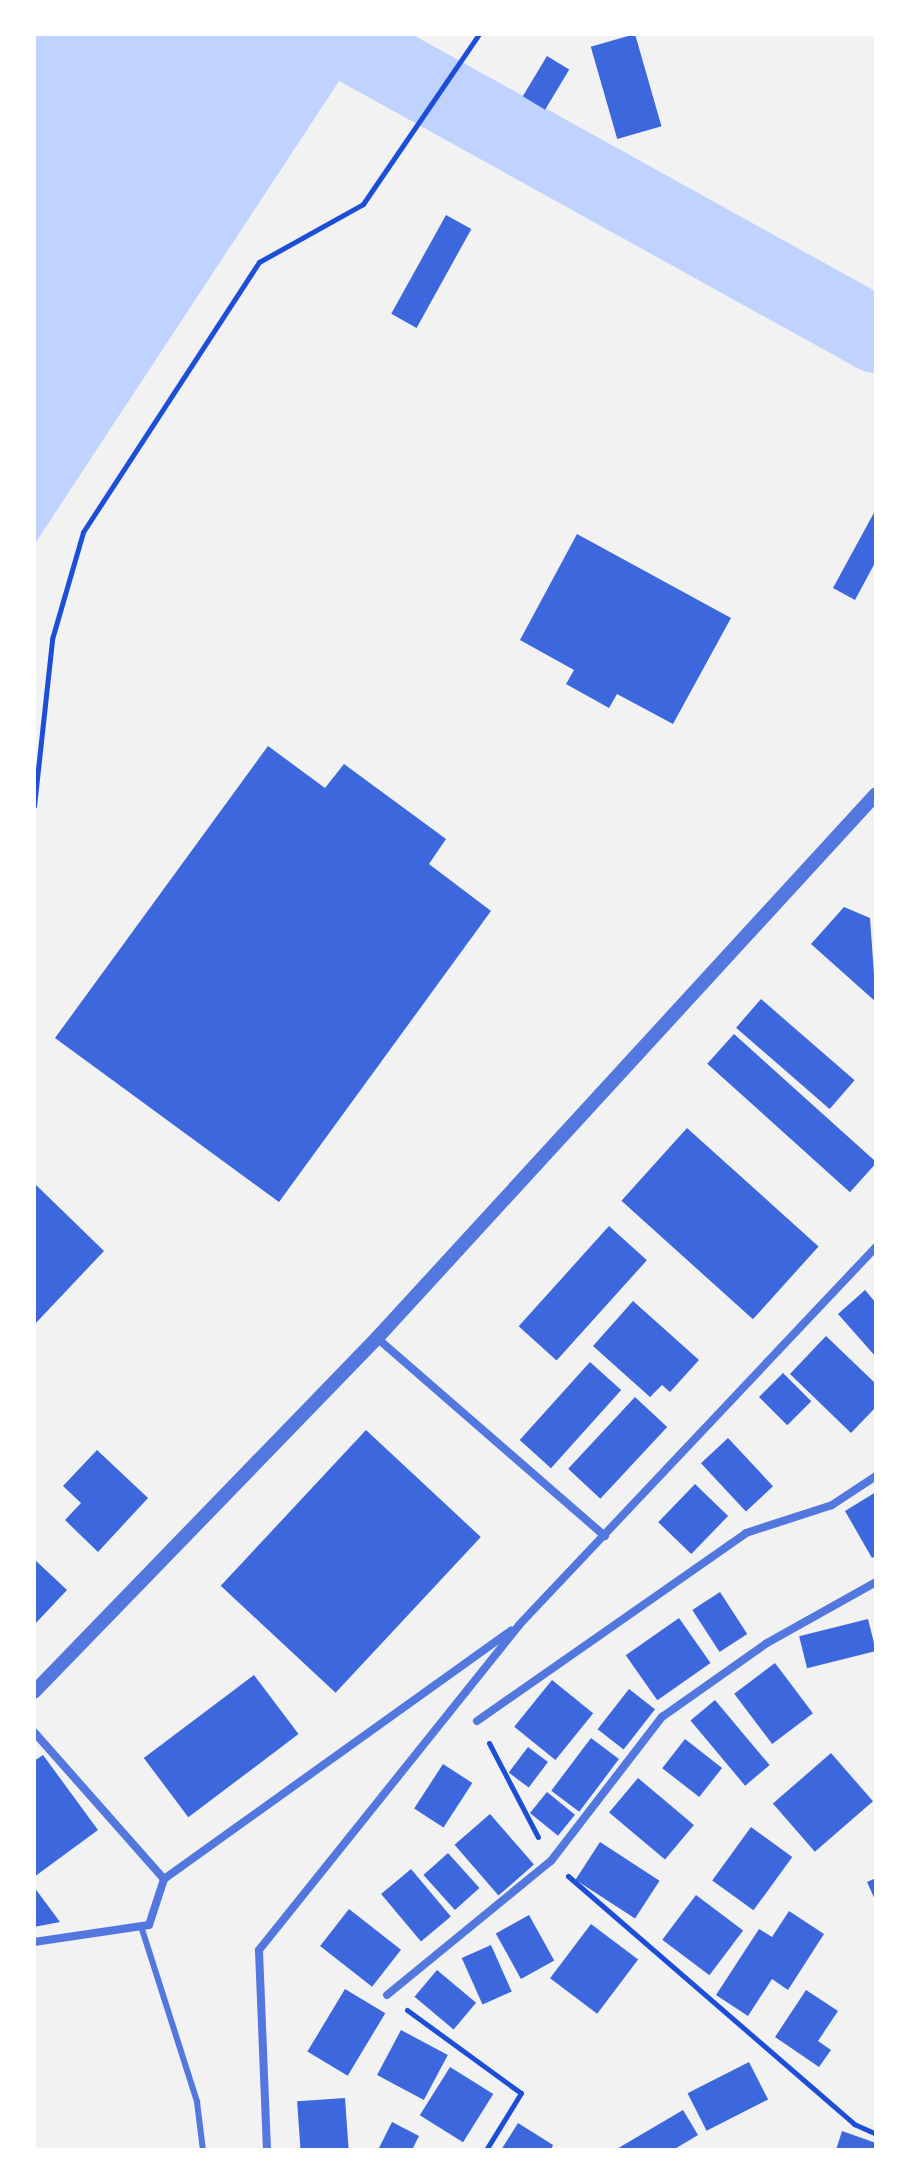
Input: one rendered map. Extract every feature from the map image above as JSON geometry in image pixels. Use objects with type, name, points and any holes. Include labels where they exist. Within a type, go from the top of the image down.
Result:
[{"type":"street","points":[[34,1692],[377,1338],[876,794]]},
{"type":"street","points":[[267,2150],[259,1950],[519,1625],[876,1247]]},
{"type":"street","points":[[377,1338],[605,1536]]},
{"type":"street","points":[[477,1721],[746,1533],[832,1505],[876,1476]]},
{"type":"street","points":[[387,1995],[551,1861],[662,1717],[767,1643],[876,1582]]},
{"type":"street","points":[[34,1942],[149,1925],[164,1879],[519,1625]]},
{"type":"street","points":[[34,1732],[164,1879]]},
{"type":"lane","points":[[141,1926],[197,2102],[203,2150]]},
{"type":"path","points":[[34,806],[52,639],[83,532],[259,262],[363,204],[479,34]]},
{"type":"path","points":[[477,1721],[551,1861],[854,2124],[876,2134]]},
{"type":"path","points":[[387,1995],[521,2093],[486,2150]]},
{"type":"water","points":[[34,34],[370,34],[34,545]]},
{"type":"building","points":[[635,34],[661,126],[617,139],[591,47]]},
{"type":"building","points":[[547,56],[569,69],[545,110],[523,96]]},
{"type":"building","points":[[446,215],[471,229],[417,328],[391,314]]},
{"type":"building","points":[[876,509],[876,561],[855,600],[833,588]]},
{"type":"building","points":[[577,534],[731,618],[673,724],[617,694],[609,708],[566,684],[574,670],[520,640]]},
{"type":"building","points":[[268,746],[325,788],[344,764],[446,839],[429,864],[491,911],[279,1202],[55,1038]]},
{"type":"building","points":[[844,907],[870,918],[876,1002],[811,944]]},
{"type":"building","points":[[761,999],[855,1080],[830,1109],[736,1028]]},
{"type":"building","points":[[734,1034],[876,1162],[850,1192],[707,1064]]},
{"type":"building","points":[[687,1128],[819,1246],[753,1319],[621,1201]]},
{"type":"building","points":[[34,1183],[104,1251],[34,1325]]},
{"type":"building","points":[[609,1226],[647,1260],[557,1360],[519,1326]]},
{"type":"building","points":[[865,1290],[876,1303],[876,1357],[838,1314]]},
{"type":"building","points":[[633,1301],[699,1360],[670,1392],[662,1385],[650,1397],[593,1346]]},
{"type":"building","points":[[826,1336],[876,1384],[876,1407],[851,1433],[790,1374]]},
{"type":"building","points":[[590,1362],[621,1390],[551,1468],[520,1440]]},
{"type":"building","points":[[783,1373],[811,1401],[787,1425],[759,1397]]},
{"type":"building","points":[[635,1397],[667,1427],[600,1499],[568,1469]]},
{"type":"building","points":[[366,1430],[481,1537],[336,1693],[221,1586]]},
{"type":"building","points":[[728,1438],[773,1486],[746,1512],[701,1463]]},
{"type":"building","points":[[97,1450],[148,1498],[98,1552],[65,1520],[81,1503],[63,1486]]},
{"type":"building","points":[[695,1484],[728,1516],[691,1554],[658,1522]]},
{"type":"building","points":[[876,1492],[876,1556],[872,1558],[845,1511]]},
{"type":"building","points":[[34,1559],[67,1590],[34,1625]]},
{"type":"building","points":[[720,1592],[747,1634],[720,1652],[692,1610]]},
{"type":"building","points":[[679,1618],[711,1663],[657,1700],[626,1655]]},
{"type":"building","points":[[868,1619],[876,1651],[807,1668],[799,1636]]},
{"type":"building","points":[[775,1663],[813,1713],[772,1744],[734,1694]]},
{"type":"building","points":[[254,1675],[299,1734],[188,1817],[144,1758]]},
{"type":"building","points":[[552,1680],[593,1713],[555,1760],[514,1727]]},
{"type":"building","points":[[629,1689],[655,1709],[624,1750],[598,1729]]},
{"type":"building","points":[[715,1700],[770,1765],[745,1786],[690,1721]]},
{"type":"building","points":[[591,1738],[619,1759],[579,1812],[551,1791]]},
{"type":"building","points":[[685,1739],[722,1768],[699,1797],[662,1768]]},
{"type":"building","points":[[528,1747],[548,1762],[529,1788],[509,1773]]},
{"type":"building","points":[[831,1753],[873,1801],[815,1852],[773,1804]]},
{"type":"building","points":[[43,1755],[98,1830],[34,1877],[34,1761]]},
{"type":"building","points":[[443,1764],[472,1783],[443,1828],[414,1808]]},
{"type":"building","points":[[638,1778],[694,1825],[665,1859],[609,1812]]},
{"type":"building","points":[[547,1792],[575,1815],[558,1836],[530,1813]]},
{"type":"building","points":[[490,1814],[534,1865],[498,1895],[455,1845]]},
{"type":"building","points":[[751,1827],[792,1857],[753,1910],[712,1880]]},
{"type":"building","points":[[600,1842],[660,1881],[635,1918],[575,1880]]},
{"type":"building","points":[[448,1853],[479,1888],[455,1910],[423,1875]]},
{"type":"building","points":[[411,1869],[451,1916],[421,1942],[381,1894]]},
{"type":"building","points":[[876,1878],[876,1902],[867,1882]]},
{"type":"building","points":[[34,1887],[60,1922],[34,1927]]},
{"type":"building","points":[[696,1895],[743,1931],[709,1975],[662,1940]]},
{"type":"building","points":[[349,1909],[401,1950],[372,1987],[320,1946]]},
{"type":"building","points":[[789,1911],[824,1934],[788,1990],[772,1979],[748,2016],[716,1995],[759,1929],[772,1937]]},
{"type":"building","points":[[529,1915],[554,1960],[521,1979],[496,1933]]},
{"type":"building","points":[[591,1924],[638,1960],[597,2014],[550,1978]]},
{"type":"building","points":[[491,1945],[512,1992],[483,2005],[462,1958]]},
{"type":"building","points":[[437,1970],[476,2003],[454,2030],[415,1997]]},
{"type":"building","points":[[345,1989],[385,2013],[348,2076],[307,2052]]},
{"type":"building","points":[[806,1990],[838,2011],[818,2041],[831,2050],[819,2067],[775,2037]]},
{"type":"building","points":[[401,2030],[448,2055],[424,2100],[377,2075]]},
{"type":"building","points":[[749,2062],[768,2099],[707,2131],[688,2093]]},
{"type":"building","points":[[450,2067],[493,2094],[463,2142],[420,2115]]},
{"type":"building","points":[[345,2098],[349,2150],[301,2150],[297,2101]]},
{"type":"building","points":[[683,2110],[698,2135],[673,2150],[615,2150]]},
{"type":"building","points":[[392,2122],[419,2136],[412,2150],[378,2150]]},
{"type":"building","points":[[518,2123],[553,2145],[551,2150],[501,2150]]},
{"type":"building","points":[[842,2131],[876,2143],[876,2150],[836,2150]]},
{"type":"waterway","points":[[360,49],[876,335]]}]
